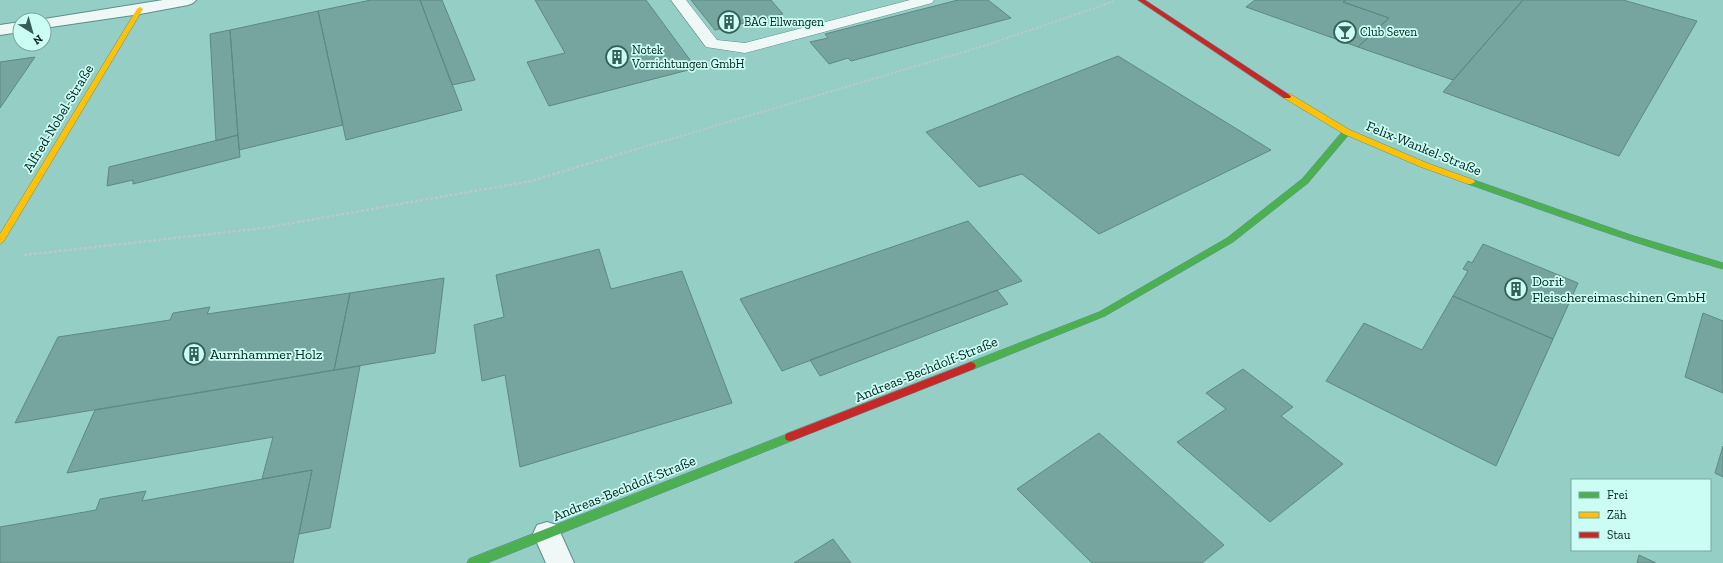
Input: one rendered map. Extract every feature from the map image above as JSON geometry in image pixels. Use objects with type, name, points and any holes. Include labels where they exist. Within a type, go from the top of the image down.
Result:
[{"type":"street","points":[[52,22],[140,9],[188,0]]},
{"type":"street","name":"Felix-Wankel-Straße","points":[[1141,0],[1289,97],[1347,132],[1424,165],[1593,225],[1690,257],[1723,266]]},
{"type":"street","name":"Alfred-Nobel-Straße","points":[[0,241],[140,9]]},
{"type":"street","points":[[0,30],[12,28]]},
{"type":"street","name":"Andreas-Bechdolf-Straße","points":[[473,563],[1102,314],[1230,240],[1305,181],[1347,132]]},
{"type":"street","points":[[546,534],[560,563]]},
{"type":"lane","points":[[678,0],[712,44],[745,48],[927,0]]},
{"type":"path","points":[[23,255],[264,228],[531,181],[987,45],[1117,0]]},
{"type":"building","points":[[371,0],[420,0],[462,110],[346,140],[318,11]]},
{"type":"building","points":[[420,0],[442,0],[475,80],[452,85]]},
{"type":"building","name":"Notek Vorrichtungen GmbH","points":[[535,0],[646,0],[696,68],[549,106],[527,62],[565,53]]},
{"type":"building","name":"BAG Ellwangen","points":[[691,0],[771,0],[783,14],[715,30]]},
{"type":"building","points":[[958,0],[988,0],[1011,18],[851,61],[848,58],[829,64],[810,42],[828,38],[825,34]]},
{"type":"building","name":"Club Seven","points":[[1255,0],[1346,0],[1343,2],[1389,18],[1358,47],[1246,7]]},
{"type":"building","points":[[1346,0],[1523,0],[1453,80],[1358,47],[1389,18],[1343,2]]},
{"type":"building","points":[[1523,0],[1623,0],[1697,21],[1619,156],[1443,92]]},
{"type":"building","points":[[318,11],[343,125],[239,150],[230,30]]},
{"type":"building","points":[[230,30],[238,135],[216,141],[210,34]]},
{"type":"building","points":[[1118,56],[1271,150],[1099,234],[1022,174],[979,187],[926,132]]},
{"type":"building","points":[[35,57],[0,108],[0,62]]},
{"type":"building","points":[[238,135],[240,157],[133,184],[133,180],[107,186],[109,167]]},
{"type":"building","points":[[968,221],[1022,281],[782,371],[740,299]]},
{"type":"building","name":"Dorit Fleischereimaschinen GmbH","points":[[1483,244],[1578,283],[1553,339],[1453,296],[1468,271],[1463,269],[1468,261],[1472,263]]},
{"type":"building","points":[[599,249],[611,289],[682,271],[732,403],[520,467],[505,375],[482,381],[474,325],[504,317],[496,275]]},
{"type":"building","points":[[444,278],[435,353],[334,370],[350,293]]},
{"type":"building","points":[[997,290],[1008,304],[820,376],[810,360]]},
{"type":"building","name":"Aurnhammer Holz","points":[[350,293],[334,370],[15,423],[58,337],[170,320],[173,313],[210,307],[207,314]]},
{"type":"building","points":[[1453,296],[1553,339],[1496,466],[1326,381],[1364,323],[1422,350]]},
{"type":"building","points":[[1703,313],[1723,321],[1723,393],[1685,377]]},
{"type":"building","points":[[360,366],[330,528],[299,534],[312,470],[262,479],[273,437],[67,473],[95,410]]},
{"type":"building","points":[[1243,369],[1293,407],[1281,416],[1343,464],[1270,522],[1177,442],[1226,409],[1206,393]]},
{"type":"building","points":[[1099,433],[1224,545],[1202,563],[1092,563],[1017,489]]},
{"type":"building","points":[[1723,446],[1723,477],[1715,473]]},
{"type":"building","points":[[312,470],[293,563],[0,563],[0,527],[96,510],[100,499],[146,491],[142,501]]},
{"type":"building","points":[[833,539],[851,563],[794,563]]},
{"type":"building","points":[[1639,555],[1656,563],[1637,563]]},
{"type":"traffic: fast","points":[[971,366],[1102,314],[1230,240],[1305,181],[1347,132]]},
{"type":"traffic: fast","points":[[1471,182],[1628,237],[1723,266]]},
{"type":"traffic: fast","points":[[473,563],[790,437]]},
{"type":"traffic: slow","points":[[0,241],[140,9]]},
{"type":"traffic: slow","points":[[1287,96],[1347,132],[1424,165],[1471,182]]},
{"type":"traffic: jam","points":[[1141,0],[1287,96]]},
{"type":"traffic: jam","points":[[790,437],[971,366]]},
{"type":"place","name":"BAG Ellwangen","points":[[729,22]]},
{"type":"place","name":"Club Seven","points":[[1345,32]]},
{"type":"place","name":"Notek Vorrichtungen GmbH","points":[[617,57]]},
{"type":"place","name":"Dorit Fleischereimaschinen GmbH","points":[[1516,289]]},
{"type":"place","name":"Aurnhammer Holz","points":[[194,354]]}]
